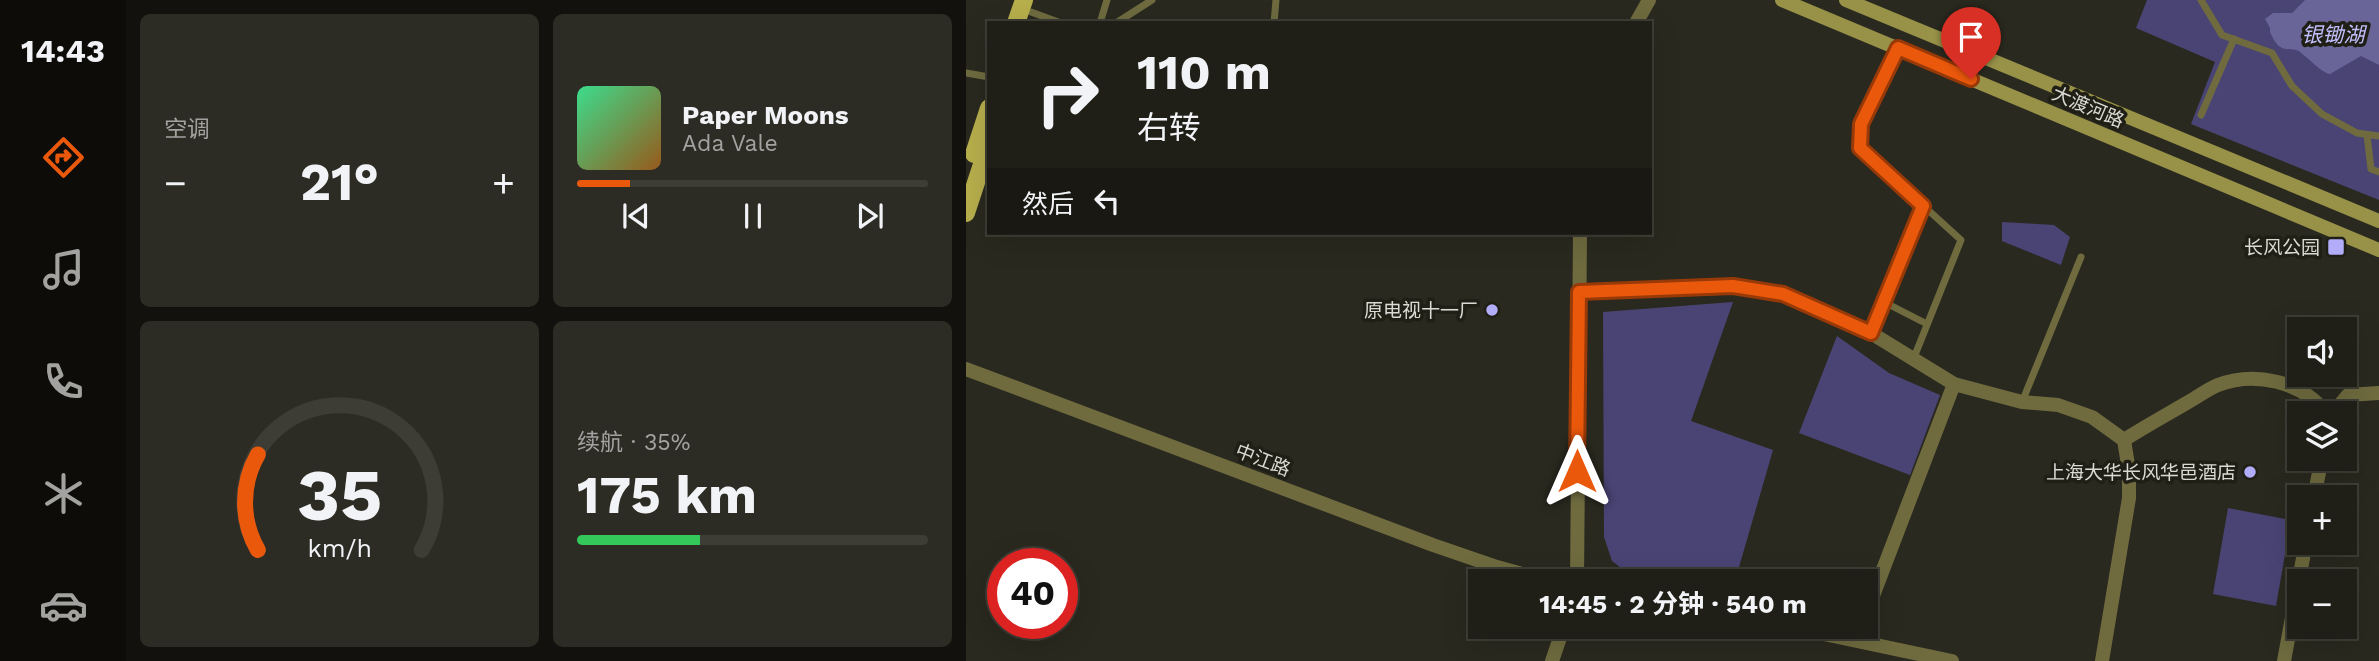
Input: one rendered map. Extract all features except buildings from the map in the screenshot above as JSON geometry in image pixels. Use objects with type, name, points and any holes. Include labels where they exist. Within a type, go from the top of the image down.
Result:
[{"type":"main road","name":"大渡河路","points":[[1782,0],[2379,250]]},
{"type":"main road","name":"大渡河路","points":[[1846,0],[2378,217]]},
{"type":"main road","points":[[966,177],[987,114]]},
{"type":"main road","points":[[966,213],[987,149]]},
{"type":"street","points":[[1637,21],[1649,0]]},
{"type":"street","points":[[1577,569],[1580,235]]},
{"type":"street","points":[[1579,292],[1733,286],[1783,294],[1871,333],[1954,384],[2022,401],[2059,405],[2092,417],[2124,440],[2129,471],[2129,498],[2102,661]]},
{"type":"street","name":"中江路","points":[[966,369],[1433,545],[1504,569]]},
{"type":"street","points":[[2124,440],[2218,385],[2246,379],[2272,380],[2295,387],[2314,401]]},
{"type":"street","points":[[1878,583],[1954,384]]},
{"type":"street","points":[[2343,401],[2348,395],[2379,393]]},
{"type":"street","points":[[2284,661],[2304,555]]},
{"type":"street","points":[[1552,661],[1560,639]]},
{"type":"street","points":[[1878,639],[1952,661]]},
{"type":"lane","points":[[1101,21],[1107,0]]},
{"type":"lane","points":[[1119,21],[1152,0]]},
{"type":"lane","points":[[1274,21],[1276,0]]},
{"type":"lane","points":[[2201,0],[2222,34],[2272,53],[2292,86],[2306,101],[2342,127],[2379,136]]},
{"type":"lane","points":[[1029,9],[1056,21]]},
{"type":"lane","points":[[2201,115],[2234,39]]},
{"type":"lane","points":[[1898,48],[1861,124],[1860,148],[1961,240],[1913,360]]},
{"type":"lane","points":[[966,73],[987,77]]},
{"type":"lane","points":[[2367,135],[2371,169],[2379,172]]},
{"type":"lane","points":[[1871,333],[1923,206]]},
{"type":"lane","points":[[2022,401],[2081,257]]},
{"type":"lane","points":[[1884,302],[1927,324]]},
{"type":"shaded area","name":"长风公园","points":[[2147,0],[2379,0],[2379,200],[2191,124],[2215,62],[2136,28]]},
{"type":"shaded area","points":[[2002,222],[2054,225],[2070,237],[2061,265],[2002,241]]},
{"type":"shaded area","points":[[1733,302],[1691,421],[1773,450],[1738,569],[1622,569],[1612,561],[1604,537],[1603,312]]},
{"type":"shaded area","points":[[1837,336],[1889,373],[1940,395],[1910,475],[1799,433]]},
{"type":"shaded area","points":[[2228,508],[2287,519],[2287,543],[2276,606],[2213,594]]},
{"type":"water","name":"银锄湖","points":[[2305,0],[2379,0],[2379,65],[2361,56],[2330,74],[2298,51],[2279,46],[2265,19],[2273,13],[2292,13]]},
{"type":"place","name":"长风公园","points":[[2336,247]]},
{"type":"place","name":"原电视十一厂","points":[[1492,310]]},
{"type":"place","name":"上海大华长风华邑酒店","points":[[2250,472]]},
{"type":"route","points":[[1577,471],[1579,292],[1733,286],[1783,294],[1871,333],[1923,206],[1860,148],[1861,124],[1898,48],[1971,79]]}]
